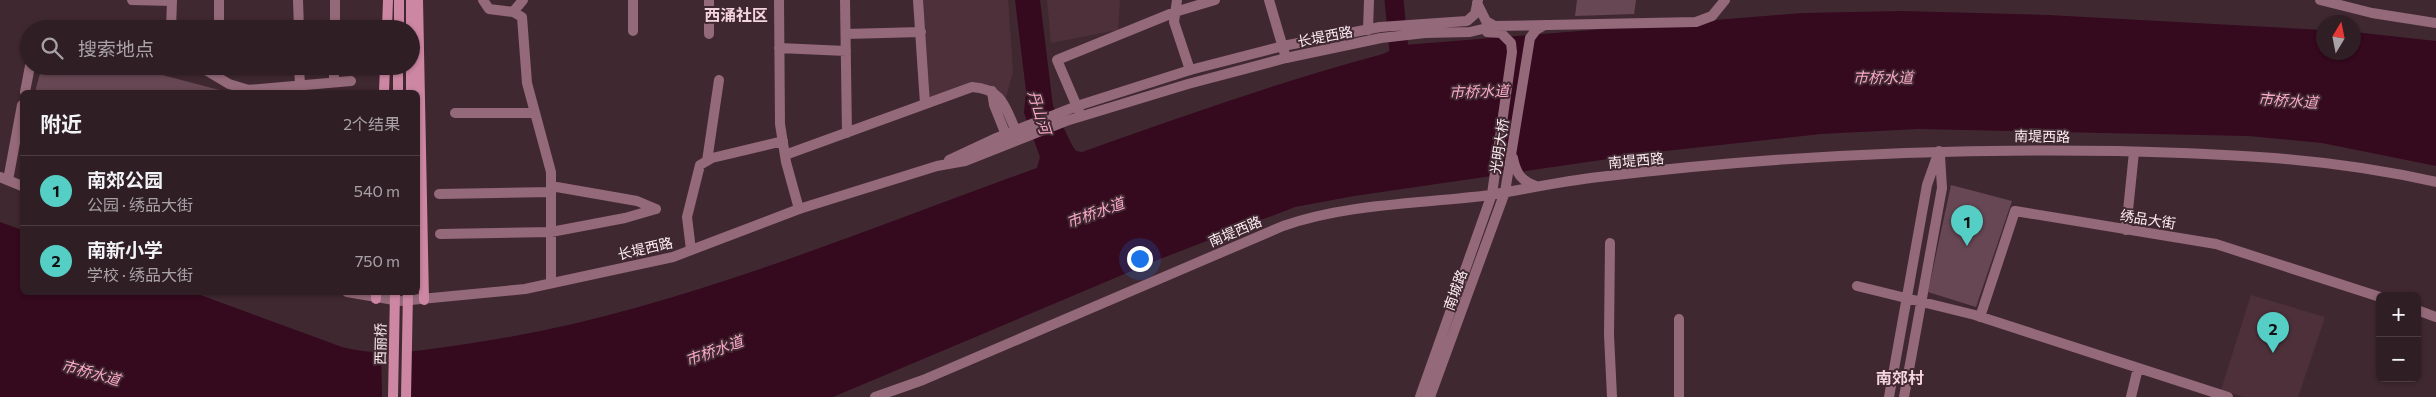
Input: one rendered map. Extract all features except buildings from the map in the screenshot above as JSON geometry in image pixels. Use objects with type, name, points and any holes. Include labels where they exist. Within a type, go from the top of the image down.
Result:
[{"type":"main road","points":[[387,20],[388,0]]},
{"type":"main road","points":[[399,0],[399,20]]},
{"type":"main road","points":[[411,0],[411,20]]},
{"type":"main road","points":[[418,0],[418,20]]},
{"type":"main road","points":[[384,90],[385,75]]},
{"type":"main road","points":[[398,75],[398,90]]},
{"type":"main road","points":[[411,75],[411,90]]},
{"type":"main road","points":[[420,75],[420,90]]},
{"type":"main road","points":[[420,100],[424,300]]},
{"type":"main road","name":"西丽桥","points":[[393,397],[395,295]]},
{"type":"main road","name":"西丽桥","points":[[406,397],[408,295]]},
{"type":"street","points":[[132,0],[172,0],[171,20]]},
{"type":"street","points":[[218,0],[219,20]]},
{"type":"street","points":[[298,0],[299,20]]},
{"type":"street","points":[[335,0],[335,20]]},
{"type":"street","points":[[483,0],[489,9],[513,12],[522,17],[527,82],[550,172],[551,283]]},
{"type":"street","points":[[513,12],[523,0]]},
{"type":"street","points":[[633,0],[633,31]]},
{"type":"street","points":[[709,0],[709,34]]},
{"type":"street","points":[[778,0],[780,124],[785,155],[799,209]]},
{"type":"street","points":[[845,0],[847,133]]},
{"type":"street","points":[[918,0],[925,104]]},
{"type":"street","points":[[1176,0],[1174,22],[1190,70]]},
{"type":"street","points":[[1079,111],[1057,60],[1175,12],[1215,0]]},
{"type":"street","points":[[1270,0],[1286,58]]},
{"type":"street","points":[[1368,30],[1369,0]]},
{"type":"street","points":[[1498,30],[1546,25],[1696,22],[1712,16],[1725,0]]},
{"type":"street","points":[[2320,0],[2372,12],[2436,23]]},
{"type":"street","name":"长堤西路","points":[[1079,111],[1380,33],[1467,21],[1475,14],[1478,2]]},
{"type":"street","name":"光明大桥","points":[[1478,2],[1486,21],[1511,43],[1512,52],[1492,194]]},
{"type":"street","name":"光明大桥","points":[[1505,192],[1530,38],[1536,30],[1546,25]]},
{"type":"street","name":"长堤西路","points":[[1424,28],[1470,32],[1498,30]]},
{"type":"street","name":"长堤西路","points":[[376,296],[424,300],[525,289],[673,257],[799,209],[937,166],[1016,133],[1190,70],[1283,46],[1368,30],[1380,33]]},
{"type":"street","points":[[846,34],[920,32]]},
{"type":"street","points":[[779,48],[846,51]]},
{"type":"street","points":[[25,90],[28,75]]},
{"type":"street","points":[[214,75],[247,90],[351,81]]},
{"type":"street","points":[[299,75],[300,85]]},
{"type":"street","points":[[334,75],[334,82]]},
{"type":"street","points":[[707,161],[718,80]]},
{"type":"street","points":[[785,155],[972,87],[986,88],[1000,98],[1016,133]]},
{"type":"street","points":[[456,113],[535,114]]},
{"type":"street","points":[[20,114],[4,179],[20,185]]},
{"type":"street","name":"长堤西路","points":[[937,166],[965,161],[1016,133]]},
{"type":"street","points":[[691,250],[688,217],[700,165],[707,161],[783,141]]},
{"type":"street","points":[[1889,397],[1927,185],[1940,150]]},
{"type":"street","points":[[1904,397],[1942,188],[1940,150]]},
{"type":"street","name":"南堤西路","points":[[875,397],[923,380],[1308,217],[1337,211],[1492,194],[1598,177],[1940,150],[2134,152],[2308,159],[2378,169],[2436,182]]},
{"type":"street","points":[[1512,152],[1515,169],[1521,179],[1537,187]]},
{"type":"street","points":[[2126,230],[2134,152]]},
{"type":"street","points":[[439,194],[551,189],[637,201],[656,209],[625,218],[551,232],[440,234]]},
{"type":"street","name":"南城路","points":[[1430,397],[1505,192]]},
{"type":"street","name":"南城路","points":[[1420,397],[1492,194]]},
{"type":"street","name":"绣品大街","points":[[1980,316],[2015,211],[2216,244],[2376,296]]},
{"type":"street","points":[[1610,243],[1608,335],[1612,397]]},
{"type":"street","points":[[1857,286],[1980,316],[2228,397]]},
{"type":"street","points":[[2421,311],[2436,317]]},
{"type":"street","points":[[1679,397],[1680,319]]},
{"type":"street","points":[[2131,397],[2138,368]]},
{"type":"shaded area","points":[[913,0],[1008,0],[1013,72],[999,122],[982,86],[928,102],[919,91]]},
{"type":"shaded area","points":[[1047,0],[1120,0],[1118,30],[1051,43]]},
{"type":"shaded area","points":[[1577,0],[1636,0],[1634,14],[1575,16]]},
{"type":"shaded area","points":[[40,75],[162,75],[219,90],[36,90]]},
{"type":"shaded area","points":[[1951,185],[2012,201],[1976,307],[1928,292]]},
{"type":"shaded area","points":[[2251,295],[2325,317],[2298,397],[2244,397],[2221,390]]},
{"type":"water","points":[[1015,0],[1040,0],[1053,106],[1072,145],[1076,151],[1082,152],[1269,88],[1383,54],[1392,50],[1392,46],[1803,13],[1902,11],[2048,15],[2316,30],[2316,60],[2361,60],[2361,33],[2436,41],[2436,166],[2322,143],[2248,136],[1918,129],[1821,134],[1656,152],[1354,196],[1295,207],[1160,259],[833,397],[0,397],[0,222],[20,229],[20,295],[200,295],[342,347],[374,352],[404,352],[466,344],[539,331],[612,314],[684,294],[826,246],[1037,168],[1040,157],[1024,113],[1026,91]]},
{"type":"pier","points":[[412,349],[410,397],[382,397],[381,351]]},
{"type":"waterway","points":[[1394,0],[1399,51],[1409,68]]},
{"type":"place","name":"南郊公园","points":[[1967,246]]},
{"type":"place","name":"南新小学","points":[[2273,353]]},
{"type":"district","name":"西涌社区","points":[[736,14]]},
{"type":"district","name":"南郊村","points":[[1900,377]]},
{"type":"water label","name":"市桥水道","points":[[1883,77]]},
{"type":"water label","name":"市桥水道","points":[[1479,91]]},
{"type":"water label","name":"市桥水道","points":[[2288,100]]},
{"type":"water label","name":"丹山河","points":[[1040,112]]},
{"type":"water label","name":"市桥水道","points":[[1095,212]]},
{"type":"water label","name":"市桥水道","points":[[714,350]]},
{"type":"water label","name":"市桥水道","points":[[91,372]]}]
